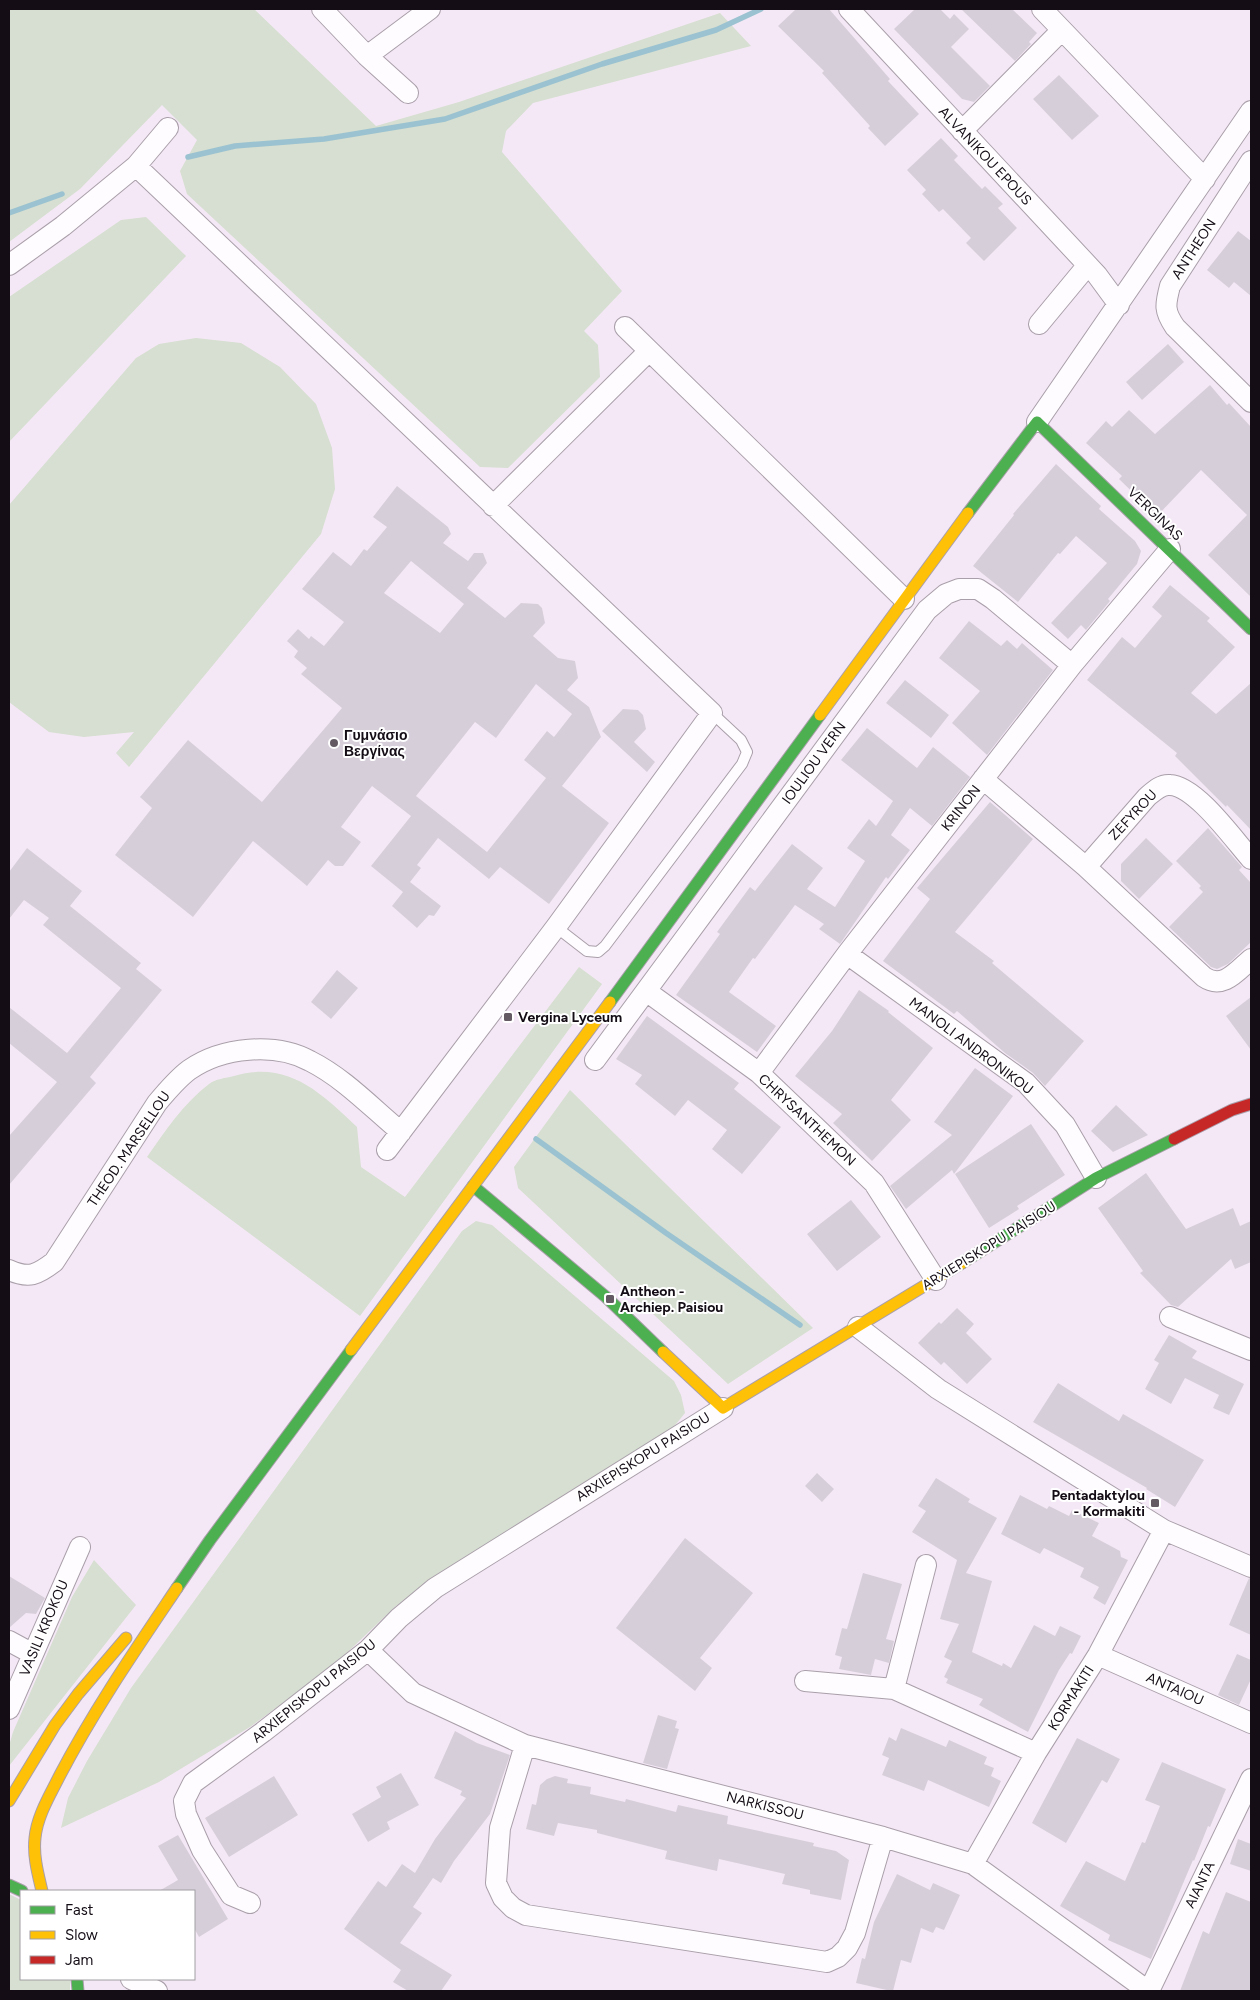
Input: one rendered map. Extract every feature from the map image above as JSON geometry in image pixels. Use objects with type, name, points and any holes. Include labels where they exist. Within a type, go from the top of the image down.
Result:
[{"type":"street","points":[[322,9],[367,56],[408,93]]},
{"type":"street","points":[[367,56],[430,9]]},
{"type":"street","name":"ALVANIKOU EPOUS","points":[[849,9],[1097,275],[1119,305]]},
{"type":"street","points":[[1042,9],[1205,179]]},
{"type":"street","points":[[962,130],[1062,30]]},
{"type":"street","points":[[42,1890],[36,1865],[35,1838],[42,1810],[74,1748],[124,1667],[210,1540],[645,955],[904,599],[1037,422],[1251,111]]},
{"type":"street","points":[[9,265],[56,231],[136,166],[168,128]]},
{"type":"street","name":"ANTHEON","points":[[1251,161],[1170,286],[1166,302],[1166,314],[1175,328],[1251,402]]},
{"type":"street","points":[[136,166],[712,713],[556,927],[387,1150]]},
{"type":"street","points":[[1039,324],[1087,266]]},
{"type":"street","points":[[625,327],[904,599]]},
{"type":"street","points":[[493,506],[649,351]]},
{"type":"street","name":"VERGINAS","points":[[1037,422],[1251,629]]},
{"type":"street","name":"KRINON","points":[[758,1073],[847,954],[1072,665],[1170,549]]},
{"type":"street","name":"IOULIOU VERN","points":[[595,1060],[927,610],[946,594],[959,589],[978,589],[993,599],[1072,665]]},
{"type":"street","points":[[983,779],[1086,868],[1209,980],[1214,982],[1229,978],[1251,959]]},
{"type":"street","name":"ZEFYROU","points":[[1086,868],[1147,797],[1158,787],[1169,784],[1182,788],[1198,798],[1251,859]]},
{"type":"street","name":"MANOLI ANDRONIKOU","points":[[847,954],[1026,1084],[1065,1125],[1096,1178]]},
{"type":"street","name":"CHRYSANTHEMON","points":[[646,991],[758,1073],[874,1183],[936,1280]]},
{"type":"street","name":"THEOD. MARSELLOU","points":[[9,1270],[21,1276],[31,1275],[49,1266],[62,1252],[168,1089],[190,1069],[205,1061],[237,1052],[257,1050],[284,1052],[308,1060],[329,1072],[401,1132]]},
{"type":"street","name":"ARXIEPISKOPU PAISIOU","points":[[250,1904],[230,1895],[202,1850],[186,1814],[184,1800],[193,1784],[368,1650],[398,1618],[434,1588],[723,1408],[936,1280],[1096,1178],[1232,1110],[1251,1104]]},
{"type":"street","points":[[473,1186],[606,1297],[723,1408]]},
{"type":"street","points":[[1170,1317],[1251,1350]]},
{"type":"street","points":[[858,1327],[938,1389],[1164,1530],[1251,1566]]},
{"type":"street","name":"KORMAKITI","points":[[973,1864],[1036,1753],[1098,1655],[1164,1530]]},
{"type":"street","points":[[9,1801],[72,1702],[210,1540]]},
{"type":"street","name":"VASILI KROKOU","points":[[9,1708],[80,1547]]},
{"type":"street","points":[[894,1689],[926,1565]]},
{"type":"street","points":[[9,1641],[33,1654]]},
{"type":"street","name":"NARKISSOU","points":[[368,1650],[413,1693],[525,1745],[883,1837],[973,1864],[1149,1991]]},
{"type":"street","name":"ANTAIOU","points":[[1098,1655],[1251,1723]]},
{"type":"street","points":[[806,1681],[894,1689],[1036,1753]]},
{"type":"street","points":[[525,1745],[500,1828],[496,1883],[503,1898],[513,1908],[526,1915],[827,1962],[838,1957],[847,1948],[855,1933],[883,1837]]},
{"type":"street","name":"AIANTA","points":[[1149,1991],[1251,1779]]},
{"type":"street","points":[[133,1980],[157,1991]]},
{"type":"lane","points":[[556,927],[587,950],[598,952],[606,946],[742,764],[747,752],[741,740],[712,713]]},
{"type":"green space","points":[[9,9],[254,9],[376,126],[459,102],[720,13],[751,46],[533,103],[506,131],[502,152],[622,291],[584,331],[598,345],[600,377],[508,468],[480,467],[187,194],[180,171],[197,140],[162,105],[80,189],[9,242]]},
{"type":"green space","points":[[146,217],[186,256],[9,442],[9,297],[121,220]]},
{"type":"green space","points":[[196,338],[241,343],[280,367],[316,404],[332,448],[335,489],[321,534],[129,767],[116,753],[134,732],[84,737],[49,732],[9,702],[9,505],[136,358],[159,344]]},
{"type":"green space","points":[[579,967],[602,984],[360,1316],[147,1157],[183,1109],[211,1082],[253,1072],[271,1072],[287,1076],[302,1083],[344,1114],[357,1127],[361,1167],[405,1197]]},
{"type":"green space","points":[[570,1090],[813,1328],[728,1384],[518,1188],[514,1167]]},
{"type":"green space","points":[[476,1221],[492,1225],[674,1381],[681,1395],[685,1413],[672,1429],[489,1543],[396,1606],[331,1668],[250,1727],[159,1782],[61,1828],[68,1798],[87,1761],[131,1688],[462,1231]]},
{"type":"green space","points":[[94,1560],[136,1605],[9,1766],[9,1746],[13,1732],[72,1597]]},
{"type":"green space","points":[[9,1894],[20,1900],[20,1980],[70,1980],[70,1991],[9,1991]]},
{"type":"building","points":[[796,9],[829,9],[890,79],[888,81],[919,114],[885,146],[868,128],[870,126],[822,73],[824,71],[778,26]]},
{"type":"building","points":[[915,9],[940,9],[950,19],[954,14],[969,29],[951,47],[990,86],[974,102],[962,99],[894,29]]},
{"type":"building","points":[[961,9],[1012,9],[1037,33],[1029,42],[1031,44],[1015,61]]},
{"type":"building","points":[[1059,75],[1099,116],[1072,140],[1033,99]]},
{"type":"building","points":[[941,138],[958,156],[954,160],[982,189],[985,186],[1003,204],[998,208],[1017,228],[984,261],[966,243],[971,238],[943,209],[939,212],[922,194],[926,190],[907,170]]},
{"type":"building","points":[[1238,231],[1251,241],[1251,296],[1234,282],[1229,288],[1207,270]]},
{"type":"building","points":[[1168,344],[1184,362],[1142,400],[1126,382]]},
{"type":"building","points":[[1210,385],[1227,405],[1229,403],[1251,427],[1251,597],[1208,555],[1247,515],[1201,470],[1157,516],[1119,479],[1122,476],[1086,443],[1106,421],[1112,427],[1129,410],[1155,434]]},
{"type":"building","points":[[1056,464],[1101,506],[1099,509],[1135,541],[1141,551],[1137,564],[1108,599],[1110,601],[1086,630],[1081,625],[1068,639],[1051,623],[1107,563],[1076,536],[1060,554],[1058,553],[1018,602],[973,566],[1013,514]]},
{"type":"building","points":[[397,486],[448,527],[451,534],[443,543],[468,561],[474,553],[483,553],[487,563],[467,588],[505,618],[521,603],[538,604],[542,608],[545,623],[533,636],[558,658],[575,661],[578,678],[567,690],[589,707],[601,737],[562,786],[609,823],[549,904],[500,867],[489,879],[438,838],[417,865],[421,868],[410,882],[441,906],[434,916],[429,915],[417,928],[392,906],[403,892],[371,866],[411,816],[372,786],[341,827],[361,842],[343,866],[335,866],[328,860],[307,886],[253,841],[193,917],[115,855],[152,808],[140,797],[188,740],[262,802],[342,708],[301,674],[307,668],[294,657],[298,651],[287,641],[298,629],[309,639],[311,636],[324,646],[344,622],[302,589],[333,552],[351,566],[364,549],[367,551],[387,527],[373,517]],"holes":[[[411,561],[464,604],[440,633],[384,593]],[[536,684],[572,714],[554,737],[547,731],[524,760],[546,778],[487,852],[416,796],[475,722],[496,738]]]},
{"type":"building","points":[[1170,585],[1210,618],[1207,621],[1235,647],[1191,693],[1216,714],[1251,683],[1251,830],[1175,756],[1177,753],[1087,680],[1122,637],[1135,648],[1162,616],[1152,607]]},
{"type":"building","points":[[969,621],[1001,646],[1007,640],[1017,649],[1022,643],[1053,670],[987,755],[952,723],[980,691],[939,658]]},
{"type":"building","points":[[905,680],[949,715],[931,738],[886,703]]},
{"type":"building","points":[[623,709],[638,710],[643,715],[646,729],[634,742],[655,762],[647,772],[602,731]]},
{"type":"building","points":[[867,728],[917,768],[933,747],[970,777],[932,826],[910,808],[891,835],[910,850],[888,879],[886,877],[840,944],[819,929],[824,924],[795,905],[755,959],[753,958],[729,992],[776,1026],[757,1052],[676,995],[720,934],[717,932],[750,887],[755,891],[792,844],[823,868],[807,889],[835,907],[865,861],[847,848],[869,819],[876,826],[893,801],[841,760]]},
{"type":"building","points":[[990,802],[1033,839],[955,932],[994,961],[992,963],[1084,1041],[1045,1086],[1033,1073],[1005,1053],[957,1011],[954,1014],[883,961],[930,899],[917,888]]},
{"type":"building","points":[[1208,828],[1242,867],[1239,870],[1251,883],[1251,942],[1228,964],[1217,969],[1211,967],[1169,927],[1203,892],[1199,888],[1201,886],[1176,861]]},
{"type":"building","points":[[1146,838],[1173,864],[1139,899],[1121,881],[1121,864]]},
{"type":"building","points":[[27,848],[82,891],[70,906],[141,963],[136,969],[162,990],[90,1077],[96,1083],[9,1185],[9,1136],[57,1082],[9,1043],[9,1007],[67,1053],[121,988],[43,925],[49,918],[24,900],[9,919],[9,872]]},
{"type":"building","points":[[337,970],[358,988],[331,1019],[311,1002]]},
{"type":"building","points":[[859,990],[889,1011],[933,1048],[891,1100],[911,1120],[872,1161],[833,1123],[842,1114],[795,1076],[832,1031]]},
{"type":"building","points":[[1251,997],[1251,1050],[1226,1016]]},
{"type":"building","points":[[647,1016],[739,1083],[734,1089],[781,1127],[742,1174],[712,1149],[727,1130],[688,1100],[675,1116],[635,1084],[642,1075],[616,1059]]},
{"type":"building","points":[[975,1068],[1013,1096],[954,1174],[952,1170],[906,1209],[890,1186],[952,1135],[934,1122]]},
{"type":"building","points":[[1116,1105],[1148,1135],[1113,1152],[1091,1131]]},
{"type":"building","points":[[1031,1124],[1065,1175],[1017,1206],[1019,1209],[989,1228],[955,1174]]},
{"type":"building","points":[[1146,1173],[1186,1229],[1233,1208],[1240,1226],[1251,1221],[1251,1262],[1235,1269],[1231,1259],[1178,1307],[1171,1305],[1140,1273],[1143,1271],[1098,1208]]},
{"type":"building","points":[[851,1200],[881,1237],[837,1271],[807,1234]]},
{"type":"building","points":[[957,1308],[974,1324],[966,1333],[992,1359],[967,1384],[944,1362],[941,1365],[918,1343],[939,1322],[941,1324]]},
{"type":"building","points":[[1169,1335],[1197,1351],[1192,1358],[1244,1384],[1229,1415],[1213,1408],[1219,1395],[1185,1378],[1171,1404],[1145,1389],[1159,1363],[1154,1360]]},
{"type":"building","points":[[1058,1383],[1119,1421],[1123,1414],[1204,1460],[1175,1507],[1147,1488],[1033,1422]]},
{"type":"building","points":[[817,1473],[834,1489],[822,1502],[805,1486]]},
{"type":"building","points":[[936,1478],[970,1499],[968,1502],[997,1518],[966,1573],[992,1581],[972,1652],[1002,1666],[1003,1663],[1011,1668],[1034,1625],[1055,1636],[1060,1626],[1081,1636],[1072,1654],[1070,1653],[1059,1670],[1028,1732],[979,1705],[983,1699],[946,1683],[948,1679],[944,1677],[952,1661],[944,1657],[959,1624],[940,1619],[957,1560],[912,1532],[926,1511],[918,1506]]},
{"type":"building","points":[[1020,1495],[1047,1509],[1049,1506],[1069,1516],[1072,1510],[1099,1523],[1092,1536],[1120,1551],[1121,1557],[1128,1560],[1105,1605],[1093,1598],[1099,1587],[1080,1577],[1084,1568],[1044,1548],[1040,1554],[1001,1534]]},
{"type":"building","points":[[685,1538],[753,1593],[700,1658],[712,1668],[695,1691],[616,1628]]},
{"type":"building","points":[[863,1573],[902,1584],[886,1639],[894,1641],[889,1663],[875,1659],[871,1675],[839,1669],[842,1657],[835,1655],[842,1628],[847,1629]]},
{"type":"building","points":[[9,1576],[45,1598],[36,1614],[26,1613],[9,1628]]},
{"type":"building","points":[[1249,1578],[1251,1579],[1251,1635],[1229,1625]]},
{"type":"building","points":[[1237,1654],[1251,1660],[1251,1679],[1239,1705],[1218,1695]]},
{"type":"building","points":[[658,1715],[677,1721],[675,1728],[679,1729],[667,1769],[643,1763]]},
{"type":"building","points":[[901,1728],[946,1747],[949,1740],[987,1757],[984,1764],[994,1768],[991,1776],[1001,1781],[989,1807],[928,1780],[924,1791],[882,1775],[889,1758],[882,1755],[889,1737],[896,1741]]},
{"type":"building","points":[[455,1731],[477,1743],[510,1755],[490,1814],[454,1861],[441,1883],[433,1878],[413,1907],[422,1913],[400,1943],[452,1975],[441,1991],[408,1991],[393,1982],[401,1970],[344,1929],[378,1881],[386,1887],[402,1864],[415,1873],[435,1839],[466,1798],[460,1795],[462,1791],[434,1778]]},
{"type":"building","points":[[1077,1738],[1120,1759],[1107,1783],[1102,1780],[1066,1843],[1032,1823]]},
{"type":"building","points":[[1162,1762],[1226,1789],[1210,1827],[1208,1826],[1193,1860],[1151,1959],[1108,1940],[1110,1935],[1060,1906],[1086,1861],[1125,1881],[1142,1842],[1145,1843],[1160,1806],[1145,1800]]},
{"type":"building","points":[[401,1773],[419,1805],[387,1822],[390,1829],[368,1842],[352,1814],[381,1797],[376,1787]]},
{"type":"building","points":[[274,1776],[298,1815],[229,1857],[205,1818]]},
{"type":"building","points":[[555,1776],[568,1779],[567,1783],[591,1787],[590,1794],[625,1802],[626,1799],[676,1812],[678,1805],[728,1816],[727,1824],[814,1843],[813,1846],[836,1851],[849,1860],[841,1900],[810,1894],[810,1890],[782,1884],[785,1874],[719,1859],[717,1871],[665,1859],[667,1851],[597,1833],[597,1830],[558,1823],[554,1836],[526,1829],[532,1804],[536,1805],[540,1785],[547,1779]]},
{"type":"building","points":[[178,1835],[228,1919],[199,1937],[195,1930],[195,1890],[161,1890],[178,1880],[158,1846]]},
{"type":"building","points":[[1238,1839],[1251,1844],[1251,1871],[1230,1864]]},
{"type":"building","points":[[897,1874],[930,1890],[933,1883],[960,1895],[944,1930],[936,1927],[933,1933],[921,1928],[911,1963],[901,1960],[893,1991],[891,1991],[856,1983],[862,1958],[865,1959],[874,1922]]},
{"type":"building","points":[[1226,1892],[1251,1902],[1251,1991],[1180,1991],[1203,1931],[1209,1934]]},
{"type":"waterway","points":[[188,157],[235,146],[324,139],[445,119],[602,64],[716,30],[761,9]]},
{"type":"waterway","points":[[9,213],[62,194]]},
{"type":"waterway","points":[[536,1139],[666,1233],[800,1325]]},
{"type":"traffic: fast","points":[[968,513],[1037,422],[1251,629]]},
{"type":"traffic: fast","points":[[610,1002],[820,715]]},
{"type":"traffic: fast","points":[[962,1263],[1096,1178],[1174,1139]]},
{"type":"traffic: fast","points":[[473,1186],[606,1297],[663,1352]]},
{"type":"traffic: fast","points":[[177,1588],[210,1540],[351,1350]]},
{"type":"traffic: fast","points":[[9,1885],[20,1890]]},
{"type":"traffic: fast","points":[[77,1980],[78,1991]]},
{"type":"traffic: slow","points":[[820,715],[968,513]]},
{"type":"traffic: slow","points":[[351,1350],[610,1002]]},
{"type":"traffic: slow","points":[[663,1352],[723,1408],[962,1263]]},
{"type":"traffic: slow","points":[[42,1890],[36,1865],[35,1845],[36,1830],[44,1806],[101,1703],[177,1588]]},
{"type":"traffic: slow","points":[[9,1801],[55,1725],[78,1694],[126,1638]]},
{"type":"traffic: jam","points":[[1174,1139],[1232,1110],[1251,1104]]},
{"type":"place","name":"Γυμνάσιο Βεργίνας","points":[[334,743]]},
{"type":"place","name":"Vergina Lyceum","points":[[508,1017]]},
{"type":"place","name":"Antheon - Archiep. Paisiou","points":[[610,1299]]},
{"type":"place","name":"Pentadaktylou - Kormakiti","points":[[1155,1503]]}]
